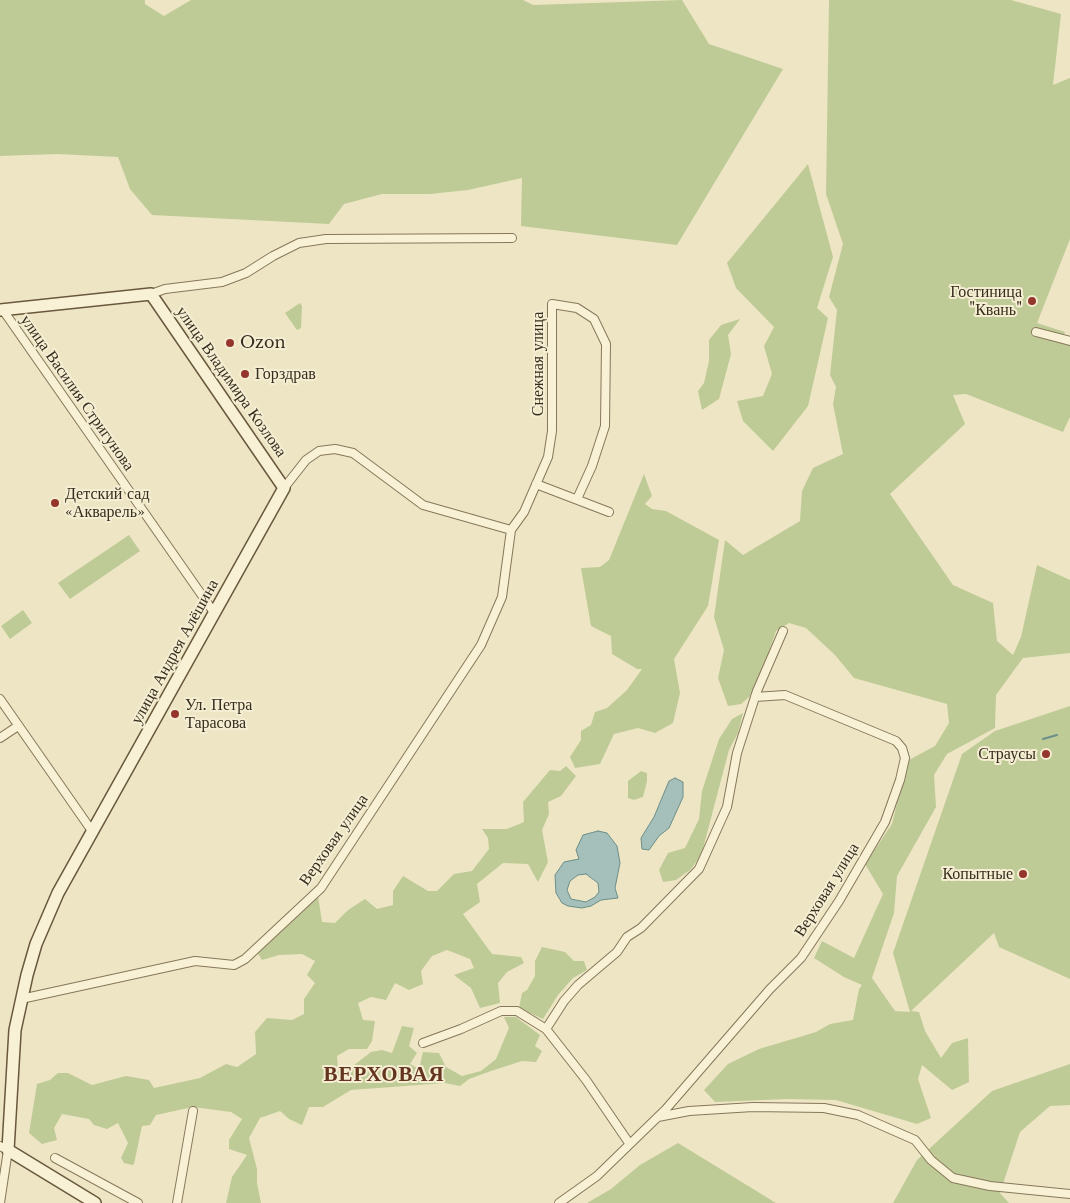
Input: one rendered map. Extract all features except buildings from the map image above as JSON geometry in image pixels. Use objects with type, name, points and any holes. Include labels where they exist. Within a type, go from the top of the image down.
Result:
[{"type":"street","points":[[1,310],[151,294],[165,288],[222,282],[246,272],[300,243],[326,239],[512,238]]},
{"type":"street","name":"улица Владимира Козлова","points":[[151,294],[284,488]]},
{"type":"street","name":"Снежная улица","points":[[511,530],[524,512],[548,457],[552,431],[552,304],[578,308],[594,319],[606,344],[605,426],[592,466],[577,499]]},
{"type":"street","name":"улица Василия Стригунова","points":[[1,310],[215,614]]},
{"type":"street","points":[[1036,332],[1070,341]]},
{"type":"street","points":[[284,488],[306,460],[320,450],[335,449],[353,452],[424,505],[511,530]]},
{"type":"street","points":[[536,484],[609,512]]},
{"type":"street","name":"улица Андрея Алёшина","points":[[4,1148],[15,1030],[21,999],[36,944],[58,893],[284,488]]},
{"type":"street","name":"Верховая улица","points":[[21,999],[38,997],[195,960],[234,965],[245,959],[321,888],[481,645],[502,597],[511,530]]},
{"type":"street","points":[[546,1029],[564,1001],[578,985],[618,952],[627,937],[641,928],[699,869],[727,807],[737,753],[755,697],[783,631]]},
{"type":"street","name":"Верховая улица","points":[[559,1203],[597,1176],[656,1118],[770,989],[801,958],[839,900],[885,822],[900,780],[904,758],[902,748],[896,741],[785,695],[755,697]]},
{"type":"street","points":[[0,699],[92,831]]},
{"type":"street","points":[[0,738],[18,726]]},
{"type":"street","points":[[423,1043],[461,1030],[501,1011],[517,1011],[546,1029],[586,1080],[629,1143]]},
{"type":"street","points":[[656,1118],[689,1111],[753,1107],[824,1108],[858,1115],[915,1140],[931,1160],[953,1178],[990,1186],[1070,1194]]},
{"type":"street","points":[[177,1203],[193,1111]]},
{"type":"street","points":[[0,1203],[4,1148],[95,1203]]},
{"type":"street","points":[[55,1158],[138,1203]]},
{"type":"green space","points":[[0,0],[145,0],[145,4],[164,16],[191,0],[523,0],[533,5],[682,0],[709,44],[783,69],[677,245],[521,226],[522,178],[468,190],[430,194],[382,194],[344,204],[329,224],[152,215],[130,189],[118,157],[57,154],[0,156]]},
{"type":"green space","points":[[829,0],[1011,0],[1061,14],[1053,85],[1070,78],[1070,239],[1037,323],[1065,332],[1061,342],[1070,345],[1070,417],[1063,432],[966,394],[953,395],[965,424],[890,494],[953,585],[993,603],[997,641],[1013,655],[1021,637],[1037,565],[1070,580],[1070,653],[1023,658],[996,695],[995,728],[947,754],[934,775],[936,807],[897,876],[894,913],[872,978],[895,1011],[910,1012],[893,953],[962,754],[995,731],[1070,706],[1070,979],[999,947],[994,933],[911,1011],[919,1012],[925,1031],[941,1058],[952,1043],[968,1038],[969,1082],[952,1090],[922,1065],[918,1079],[931,1118],[917,1124],[836,1100],[787,1099],[715,1102],[704,1090],[728,1064],[759,1049],[816,1032],[830,1024],[853,1020],[859,989],[862,985],[844,977],[814,958],[822,941],[854,958],[883,894],[865,864],[892,824],[907,761],[935,746],[949,723],[947,704],[854,678],[835,655],[806,628],[789,623],[776,631],[755,692],[741,704],[728,706],[718,678],[724,650],[714,617],[725,540],[743,555],[800,521],[802,491],[813,468],[843,454],[833,404],[836,387],[830,375],[837,310],[829,297],[843,244],[826,194]]},
{"type":"green space","points":[[808,164],[833,257],[817,308],[828,318],[808,406],[773,451],[743,421],[737,401],[763,396],[772,374],[764,346],[774,327],[736,288],[727,263]]},
{"type":"green space","points":[[300,303],[302,306],[301,328],[297,330],[285,313]]},
{"type":"green space","points":[[740,319],[728,335],[731,354],[719,399],[702,410],[698,391],[704,383],[709,361],[709,340],[721,325]]},
{"type":"green space","points":[[644,474],[652,496],[645,504],[652,509],[666,511],[719,540],[708,606],[674,659],[680,693],[673,723],[655,733],[638,728],[614,734],[600,764],[575,768],[570,757],[581,740],[581,731],[591,725],[595,712],[607,708],[627,690],[642,669],[637,669],[612,654],[611,636],[591,626],[581,568],[600,567],[609,560]]},
{"type":"green space","points":[[129,535],[140,551],[70,599],[58,583]]},
{"type":"green space","points":[[23,610],[32,623],[10,639],[1,626]]},
{"type":"green space","points":[[743,713],[738,733],[729,750],[701,856],[690,870],[676,880],[663,882],[659,870],[668,853],[685,848],[699,819],[702,791],[719,739],[732,719]]},
{"type":"green space","points":[[566,766],[576,776],[561,796],[548,802],[549,814],[542,830],[548,862],[538,882],[528,864],[503,863],[477,884],[480,902],[463,914],[492,954],[521,957],[524,963],[507,972],[498,983],[500,1003],[480,1008],[471,988],[454,975],[474,968],[470,959],[447,950],[432,956],[421,971],[423,984],[409,990],[395,983],[386,1000],[371,997],[358,1003],[363,1020],[375,1021],[372,1041],[367,1049],[349,1049],[337,1056],[338,1068],[349,1069],[371,1052],[382,1050],[392,1053],[402,1026],[414,1028],[409,1046],[417,1053],[410,1064],[419,1069],[423,1052],[439,1053],[446,1067],[462,1076],[481,1071],[496,1059],[509,1028],[504,1017],[516,1017],[540,1035],[535,1046],[542,1051],[536,1062],[522,1061],[469,1079],[460,1086],[445,1083],[351,1090],[323,1107],[309,1107],[302,1125],[289,1119],[280,1111],[260,1118],[249,1138],[257,1169],[257,1183],[261,1203],[226,1203],[232,1177],[247,1155],[229,1149],[229,1140],[242,1119],[231,1112],[193,1107],[156,1115],[150,1125],[142,1126],[134,1164],[132,1165],[124,1163],[121,1158],[128,1143],[118,1123],[107,1129],[94,1125],[89,1119],[62,1114],[54,1128],[57,1140],[42,1144],[29,1133],[37,1084],[50,1080],[58,1073],[68,1073],[92,1085],[126,1076],[149,1080],[154,1088],[200,1078],[226,1064],[237,1067],[256,1054],[255,1032],[267,1018],[292,1020],[304,1014],[304,999],[315,983],[307,975],[315,961],[302,954],[279,955],[262,960],[257,952],[318,896],[322,922],[335,923],[348,910],[365,899],[377,909],[393,905],[393,891],[403,876],[428,891],[437,891],[454,874],[472,871],[489,849],[488,838],[482,829],[507,829],[524,822],[523,802],[550,770],[560,771]]},
{"type":"green space","points":[[641,771],[647,773],[643,797],[634,800],[628,798],[628,781]]},
{"type":"green space","points":[[542,947],[565,952],[574,961],[584,961],[587,970],[573,978],[558,995],[543,1019],[519,1008],[522,993],[527,990],[535,976],[535,961]]},
{"type":"green space","points":[[1070,1064],[1070,1105],[1050,1106],[1020,1132],[1000,1193],[1009,1203],[893,1203],[917,1160],[992,1091]]},
{"type":"green space","points":[[678,1143],[776,1203],[587,1203],[611,1189],[640,1165]]},
{"type":"water","points":[[675,778],[683,782],[683,797],[669,828],[659,836],[649,850],[642,849],[641,838],[654,817],[669,781]]},
{"type":"water","points":[[598,831],[607,833],[617,846],[620,863],[615,888],[618,898],[601,900],[591,906],[582,908],[562,903],[556,893],[555,875],[564,862],[579,859],[576,850],[583,835]],"holes":[[[586,874],[598,883],[599,892],[595,897],[586,902],[571,899],[567,890],[570,881],[578,875]]]},
{"type":"waterway","points":[[1043,739],[1057,735]]},
{"type":"place","name":"Гостиница \"Квань\"","points":[[1032,301]]},
{"type":"place","name":"Ozon","points":[[230,343]]},
{"type":"place","name":"Горздрав","points":[[245,374]]},
{"type":"place","name":"Детский сад «Акварель»","points":[[55,503]]},
{"type":"place","name":"Ул. Петра Тарасова","points":[[175,714]]},
{"type":"place","name":"Страусы","points":[[1046,754]]},
{"type":"place","name":"Копытные","points":[[1023,874]]},
{"type":"district","name":"ВЕРХОВАЯ","points":[[384,1075]]}]
